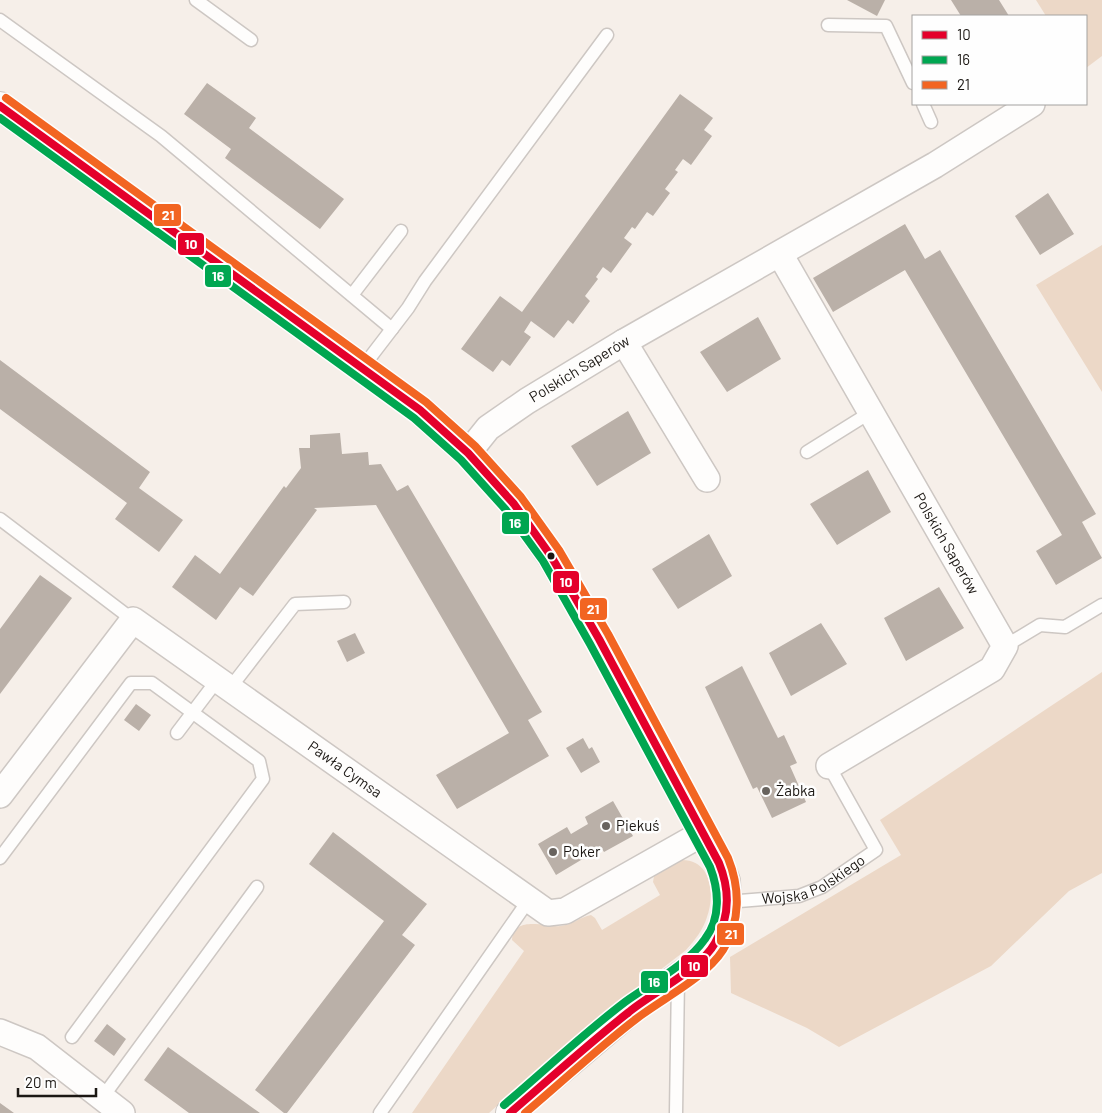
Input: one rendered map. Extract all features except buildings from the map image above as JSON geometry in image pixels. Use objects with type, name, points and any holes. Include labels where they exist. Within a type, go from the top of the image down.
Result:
[{"type":"street","name":"Polskich Saperów","points":[[468,453],[488,428],[527,400],[624,342],[935,166],[1030,105]]},
{"type":"street","points":[[0,106],[420,410],[468,453],[514,504],[551,556],[599,639],[704,832],[726,880],[727,902],[725,922],[714,945],[678,978],[630,1011],[510,1113]]},
{"type":"street","name":"Polskich Saperów","points":[[780,254],[1005,646]]},
{"type":"street","points":[[624,342],[707,479]]},
{"type":"street","points":[[0,795],[133,620]]},
{"type":"street","name":"Pawła Cymsa","points":[[133,620],[528,901],[548,913],[565,911],[704,832]]},
{"type":"street","points":[[829,766],[992,669],[1005,646]]},
{"type":"street","points":[[0,1032],[37,1047],[122,1113]]},
{"type":"lane","points":[[197,0],[250,40]]},
{"type":"lane","points":[[0,20],[161,136],[392,329]]},
{"type":"lane","points":[[828,25],[886,26],[912,81]]},
{"type":"lane","points":[[362,368],[408,308],[424,281],[607,36]]},
{"type":"lane","points":[[923,105],[931,122]]},
{"type":"lane","points":[[352,295],[401,231]]},
{"type":"lane","points":[[807,452],[870,412]]},
{"type":"lane","name":"Pawła Cymsa","points":[[0,519],[133,620]]},
{"type":"lane","points":[[177,733],[192,712],[224,684],[295,604],[344,602]]},
{"type":"lane","points":[[1005,646],[1040,625],[1065,627],[1102,605]]},
{"type":"lane","points":[[0,858],[131,683],[152,683],[259,761],[263,778],[72,1037]]},
{"type":"lane","name":"Wojska Polskiego","points":[[727,902],[798,896],[822,887],[876,850],[829,766]]},
{"type":"lane","points":[[102,1098],[257,886]]},
{"type":"lane","points":[[380,1113],[528,901]]},
{"type":"lane","points":[[676,1113],[678,978]]},
{"type":"shaded area","points":[[1036,0],[1102,0],[1102,56],[1087,67],[1087,15],[1045,15]]},
{"type":"shaded area","points":[[1102,245],[1102,392],[1036,285]]},
{"type":"shaded area","points":[[1102,672],[1102,873],[1069,891],[991,966],[839,1047],[807,1028],[731,993],[730,957],[901,855],[880,820]]},
{"type":"shaded area","points":[[682,860],[700,866],[709,880],[711,889],[711,899],[705,922],[698,935],[686,950],[579,1033],[489,1113],[412,1113],[524,951],[512,940],[514,932],[519,927],[532,924],[564,925],[591,915],[602,930],[660,895],[653,882],[654,876]]},
{"type":"transit line","name":"21","points":[[6,98],[426,402],[475,446],[521,497],[559,550],[608,634],[728,858],[735,881],[737,904],[733,928],[723,950],[706,970],[622,1030],[525,1113]]},
{"type":"transit line","name":"10","points":[[0,106],[420,410],[468,453],[514,504],[551,556],[599,639],[719,863],[727,893],[726,913],[720,933],[708,953],[688,971],[639,1004],[614,1024],[510,1113]]},
{"type":"transit line","name":"16","points":[[0,118],[414,418],[461,460],[506,510],[543,561],[710,867],[717,894],[716,913],[710,931],[697,949],[668,974],[609,1014],[504,1105]]},
{"type":"place","name":"Żabka","points":[[766,791]]},
{"type":"place","name":"Piekuś","points":[[606,826]]},
{"type":"place","name":"Poker","points":[[553,852]]}]
